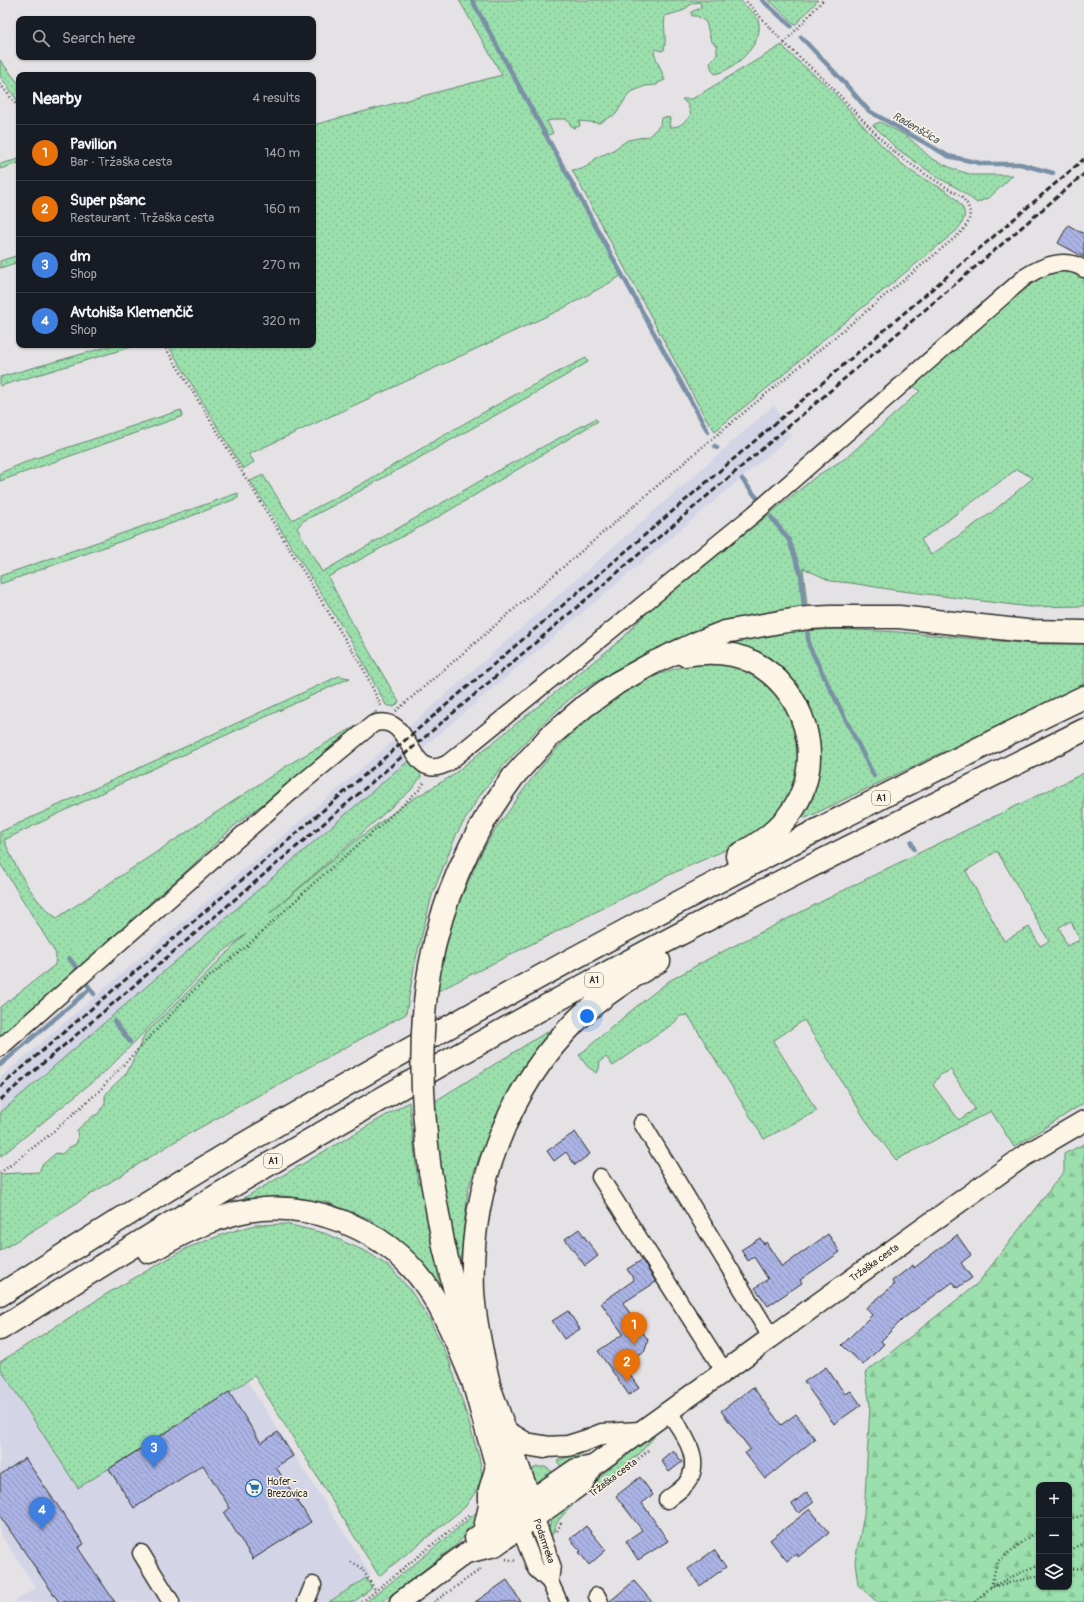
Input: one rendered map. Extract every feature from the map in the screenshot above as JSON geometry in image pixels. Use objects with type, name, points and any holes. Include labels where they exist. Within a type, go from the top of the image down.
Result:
[{"type":"highway","points":[[481,1383],[464,1327],[444,1247],[430,1171],[424,1107],[422,1062],[424,1008],[432,954],[448,897],[461,864],[486,816],[513,778],[550,736],[585,706],[617,683],[652,663],[725,632],[808,618],[899,617],[1027,631],[1084,632]]},
{"type":"highway","points":[[652,663],[684,655],[706,652],[739,657],[753,662],[767,671],[790,694],[799,710],[808,742],[809,762],[807,777],[795,807],[784,821],[761,843],[706,873],[680,902]]},
{"type":"highway","name":"A1","points":[[0,1295],[115,1222],[339,1089],[547,972],[907,785],[1084,697]]},
{"type":"highway","name":"A1","points":[[0,1329],[190,1210],[370,1105],[588,984],[711,918],[924,808],[1084,730]]},
{"type":"highway","points":[[525,1515],[497,1467],[481,1383],[473,1293],[474,1261],[477,1222],[482,1194],[492,1158],[503,1129],[522,1093],[540,1065],[578,1019],[623,983],[691,943],[711,918]]},
{"type":"highway","points":[[71,1284],[110,1275],[187,1231],[239,1213],[259,1210],[282,1210],[324,1215],[348,1223],[385,1244],[412,1268],[440,1309],[506,1432],[525,1515]]},
{"type":"highway","points":[[506,1432],[526,1444],[544,1447]]},
{"type":"highway","points":[[484,1532],[490,1506],[490,1490],[497,1467]]},
{"type":"main road","name":"Tržaška cesta","points":[[400,1602],[466,1553],[495,1546],[525,1515],[576,1469],[593,1466],[645,1440],[669,1412],[724,1371],[1024,1156],[1084,1121]]},
{"type":"main road","points":[[544,1447],[568,1446],[602,1434],[645,1440]]},
{"type":"main road","name":"Tržaška cesta","points":[[466,1553],[469,1542],[484,1532],[525,1515]]},
{"type":"street","points":[[0,1048],[298,786],[373,724],[380,721],[388,721],[399,729],[418,759],[425,765],[432,768],[440,768],[448,763],[754,514],[1025,278],[1042,267],[1052,264],[1066,263],[1080,266],[1084,269]]},
{"type":"street","points":[[642,1123],[771,1337]]},
{"type":"street","points":[[600,1177],[724,1371]]},
{"type":"street","points":[[667,1500],[686,1483],[694,1468],[692,1452],[684,1434],[669,1412]]},
{"type":"street","name":"Podsmreka","points":[[525,1515],[552,1565],[550,1582],[559,1602]]},
{"type":"street","points":[[141,1553],[171,1602]]},
{"type":"street","points":[[306,1602],[313,1585]]},
{"type":"path","points":[[166,348],[364,670],[388,721],[397,709],[707,442],[957,236],[967,225],[970,213],[968,205],[962,197],[925,174],[894,152],[826,81],[784,43],[745,0]]},
{"type":"path","points":[[784,43],[822,0]]},
{"type":"path","points":[[0,84],[16,104]]},
{"type":"path","points":[[0,1172],[48,1136],[97,1093],[198,987],[247,946],[313,884],[420,789],[432,768]]},
{"type":"path","name":"Tržaška cesta","points":[[598,1489],[642,1456],[645,1440]]},
{"type":"path","points":[[362,1602],[474,1510]]},
{"type":"path","points":[[1072,1518],[1084,1515]]},
{"type":"path","points":[[556,1535],[564,1517]]},
{"type":"path","points":[[991,1587],[997,1562],[1036,1531]]},
{"type":"path","points":[[1072,1549],[1084,1543]]},
{"type":"path","points":[[501,1558],[508,1560]]},
{"type":"path","points":[[351,1562],[361,1567],[376,1591]]},
{"type":"path","points":[[975,1602],[991,1587],[1036,1565]]},
{"type":"path","points":[[434,1602],[482,1567]]},
{"type":"path","points":[[1072,1569],[1084,1568]]},
{"type":"path","points":[[991,1587],[1036,1577]]},
{"type":"shaded area","points":[[774,405],[791,436],[434,738],[0,1113],[0,1078],[382,751]]},
{"type":"shaded area","points":[[0,1368],[78,1488],[247,1381],[371,1575],[329,1602],[13,1602],[36,1588],[0,1533]]},
{"type":"green space","points":[[459,0],[740,0],[756,17],[759,24],[759,32],[756,40],[745,55],[738,62],[722,72],[715,74],[710,63],[717,54],[717,46],[711,41],[706,22],[697,16],[692,16],[691,12],[701,8],[700,2],[693,3],[682,11],[665,16],[664,50],[661,51],[656,49],[654,53],[665,80],[657,85],[645,86],[629,93],[616,114],[599,123],[579,121],[580,126],[573,128],[566,119],[547,121],[553,133],[546,137],[622,275],[560,310],[249,454],[254,462],[243,469],[170,348],[316,348],[316,124],[502,75]]},
{"type":"green space","points":[[769,0],[818,0],[795,25]]},
{"type":"green space","points":[[782,45],[793,57],[833,92],[893,156],[917,175],[952,195],[964,210],[964,217],[962,223],[956,231],[715,431],[705,417],[572,170],[582,169],[589,165],[597,157],[610,152],[628,140],[649,136],[660,125],[661,118],[670,118],[669,127],[676,127],[682,124],[691,115],[688,105],[682,99],[692,99]]},
{"type":"green space","points":[[0,60],[16,80],[16,99],[0,76]]},
{"type":"green space","points":[[880,122],[907,136],[932,159],[956,170],[973,175],[1013,175],[990,197],[977,203],[959,189],[937,177],[896,148],[873,125]]},
{"type":"green space","points":[[16,160],[16,164],[0,169],[0,164]]},
{"type":"green space","points":[[16,256],[16,263],[0,268],[0,261]]},
{"type":"green space","points":[[1068,270],[1084,273],[1084,606],[1030,607],[894,590],[831,581],[803,568],[807,605],[778,610],[675,639],[575,694],[540,726],[502,767],[480,795],[457,833],[432,895],[415,962],[406,1014],[174,1142],[0,1251],[0,1174],[39,1172],[42,1165],[56,1153],[62,1154],[68,1148],[76,1144],[78,1138],[77,1130],[93,1116],[98,1114],[105,1104],[105,1096],[109,1090],[127,1073],[145,1034],[246,934],[223,952],[107,1070],[0,1157],[0,1113],[410,760],[420,773],[421,777],[411,790],[269,914],[360,837],[408,802],[450,777],[623,638],[647,612],[818,475],[846,458],[920,391],[912,385],[1030,283],[1047,273]],"holes":[[[1017,469],[1033,478],[991,513],[931,555],[921,540]]]},
{"type":"green space","points":[[103,348],[128,348],[0,386],[0,377]]},
{"type":"green space","points":[[586,358],[588,362],[555,382],[303,521],[297,528],[322,572],[501,469],[595,419],[598,421],[440,516],[328,577],[349,617],[399,702],[394,707],[386,705],[355,647],[250,481],[263,475],[292,520],[360,485],[500,403]]},
{"type":"green space","points":[[181,410],[183,416],[0,481],[0,473],[33,459]]},
{"type":"green space","points":[[238,493],[238,498],[181,520],[0,584],[0,576]]},
{"type":"green space","points":[[834,629],[899,632],[1031,644],[1084,644],[1084,684],[806,818],[803,817],[803,813],[812,726],[728,644],[729,640],[779,633]]},
{"type":"green space","points":[[705,662],[738,667],[762,678],[784,702],[796,730],[799,762],[791,791],[774,817],[755,837],[671,874],[436,992],[453,921],[476,864],[494,831],[547,760],[592,715],[617,696],[645,681],[674,669]]},
{"type":"green space","points":[[339,676],[350,678],[120,784],[4,840],[19,872],[26,883],[40,903],[57,918],[291,763],[365,721],[376,711],[379,717],[341,744],[234,826],[152,901],[83,970],[0,1041],[0,1007],[55,965],[56,954],[0,863],[0,832]]},
{"type":"green space","points":[[1084,773],[1084,1103],[1014,1147],[991,1111],[896,1160],[865,1119],[804,1020],[773,1041],[817,1111],[764,1139],[688,1015],[680,1016],[674,1023],[613,1066],[606,1057],[600,1061],[599,1069],[596,1073],[587,1066],[579,1055],[669,981],[708,959],[888,868]],"holes":[[[997,851],[1049,941],[1040,946],[1029,927],[1004,941],[966,871]],[[1071,921],[1080,940],[1067,946],[1059,927]],[[951,1070],[975,1109],[959,1120],[933,1085],[940,1075]]]},
{"type":"green space","points":[[553,1028],[529,1060],[500,1108],[481,1153],[468,1189],[460,1267],[448,1229],[432,1103]]},
{"type":"green space","points":[[409,1102],[418,1183],[422,1182],[445,1293],[441,1294],[401,1247],[370,1219],[326,1202],[284,1196],[244,1198]]},
{"type":"green space","points":[[1084,1144],[1084,1602],[877,1602],[858,1585],[855,1561],[864,1515],[870,1405],[865,1373],[978,1283],[1064,1171],[1064,1154]]},
{"type":"green space","points":[[286,1224],[324,1233],[367,1252],[391,1268],[410,1290],[430,1320],[450,1363],[480,1461],[483,1481],[465,1507],[379,1576],[254,1375],[247,1381],[78,1488],[0,1368],[0,1362],[108,1293],[187,1248],[227,1233],[255,1225]]},
{"type":"green space","points":[[655,1436],[639,1454],[583,1496],[578,1494],[625,1456]]},
{"type":"green space","points":[[583,1451],[584,1452],[562,1468],[557,1461]]},
{"type":"green space","points":[[537,1467],[545,1467],[554,1474],[537,1486],[529,1471]]},
{"type":"green space","points":[[572,1498],[573,1505],[558,1521],[553,1534],[549,1535],[552,1518],[563,1505]]},
{"type":"green space","points":[[483,1507],[476,1524],[455,1546],[382,1602],[366,1602],[417,1562]]},
{"type":"green space","points":[[366,1578],[372,1588],[354,1602],[329,1602]]},
{"type":"building","points":[[1068,225],[1084,234],[1084,257],[1058,243]]},
{"type":"building","points":[[575,1132],[590,1154],[575,1165],[566,1152],[554,1161],[547,1151]]},
{"type":"building","points":[[579,1229],[598,1256],[585,1266],[565,1239]]},
{"type":"building","points":[[828,1234],[840,1252],[800,1280],[802,1283],[768,1306],[755,1288],[768,1279],[754,1257],[748,1261],[741,1250],[760,1238],[764,1244],[766,1242],[782,1267]]},
{"type":"building","points":[[957,1235],[971,1255],[961,1263],[972,1278],[957,1288],[953,1282],[904,1318],[881,1341],[884,1344],[863,1365],[842,1345],[872,1315],[866,1308],[894,1285],[892,1281],[913,1265],[914,1268]]},
{"type":"building","points":[[642,1260],[656,1282],[623,1303],[648,1340],[644,1352],[627,1359],[631,1365],[625,1368],[639,1388],[629,1395],[598,1351],[623,1334],[601,1303],[634,1280],[627,1269]]},
{"type":"building","points":[[568,1311],[580,1329],[564,1339],[552,1321]]},
{"type":"building","points":[[826,1367],[845,1394],[851,1391],[861,1405],[834,1424],[804,1382]]},
{"type":"building","points":[[753,1387],[781,1425],[796,1414],[815,1439],[765,1479],[745,1453],[750,1449],[721,1411]]},
{"type":"building","name":"Hofer - Brezovica","points":[[229,1392],[261,1443],[278,1432],[293,1456],[276,1467],[311,1522],[253,1559],[224,1513],[230,1508],[203,1465],[134,1508],[109,1469]]},
{"type":"building","points":[[673,1450],[682,1462],[669,1472],[661,1460]]},
{"type":"building","points":[[25,1458],[84,1544],[78,1548],[115,1602],[59,1602],[0,1516],[0,1475]]},
{"type":"building","points":[[640,1477],[653,1495],[642,1503],[668,1541],[638,1560],[626,1541],[642,1530],[616,1496]]},
{"type":"building","points":[[807,1492],[814,1502],[799,1513],[792,1504]]},
{"type":"building","points":[[810,1509],[829,1533],[798,1557],[796,1554],[787,1561],[770,1540]]},
{"type":"building","points":[[586,1526],[606,1550],[589,1565],[579,1552],[581,1551],[570,1539]]},
{"type":"building","points":[[714,1550],[726,1567],[700,1586],[688,1569]]},
{"type":"building","points":[[507,1580],[521,1602],[475,1602]]},
{"type":"building","points":[[634,1581],[652,1602],[609,1602]]},
{"type":"waterway","points":[[472,0],[708,432]]},
{"type":"waterway","name":"Radenščica","points":[[762,0],[791,26]]},
{"type":"waterway","name":"Radenščica","points":[[801,37],[869,111],[948,156],[984,164],[1020,164],[1053,173]]},
{"type":"waterway","points":[[742,479],[757,498]]},
{"type":"waterway","points":[[771,517],[789,540],[801,575],[804,608]]},
{"type":"waterway","points":[[807,629],[809,646],[874,776]]},
{"type":"waterway","points":[[911,842],[914,849]]},
{"type":"waterway","points":[[69,958],[76,967]]},
{"type":"waterway","points":[[87,984],[94,994]]},
{"type":"waterway","points":[[0,1065],[90,989]]},
{"type":"waterway","points":[[114,1021],[130,1042]]},
{"type":"railway","points":[[0,1087],[1084,159]]},
{"type":"railway","points":[[0,1100],[1084,174]]},
{"type":"place","name":"Pavilion","points":[[634,1345]]},
{"type":"place","name":"Super pšanc","points":[[627,1382]]},
{"type":"place","name":"dm","points":[[154,1468]]},
{"type":"place","name":"Hofer - Brezovica","points":[[254,1488]]},
{"type":"place","name":"Avtohiša Klemenčič","points":[[42,1530]]}]
